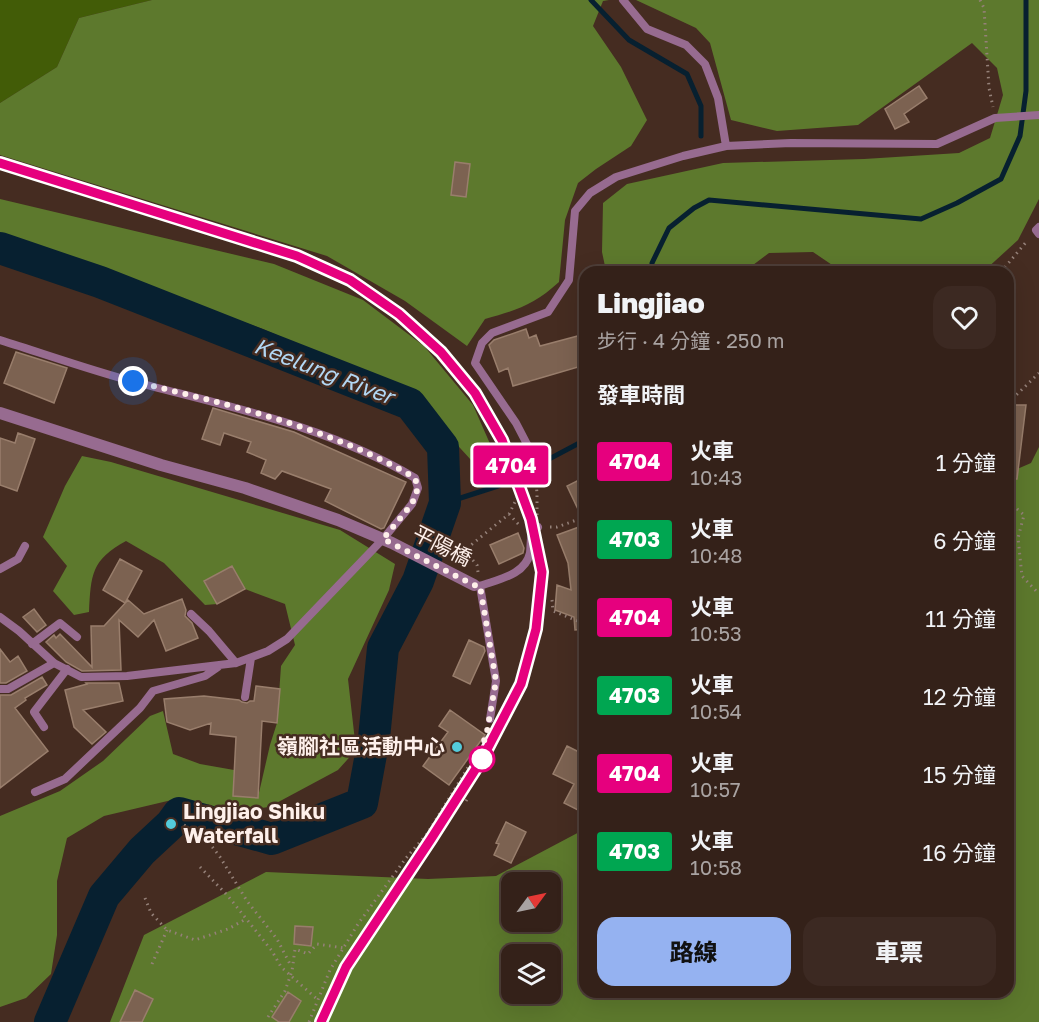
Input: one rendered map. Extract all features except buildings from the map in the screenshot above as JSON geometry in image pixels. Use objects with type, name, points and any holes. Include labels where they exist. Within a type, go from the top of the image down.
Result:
[{"type":"street","name":"平陽橋","points":[[0,413],[161,465],[245,488],[338,520],[388,541],[477,585]]},
{"type":"lane","points":[[623,0],[647,29],[686,45],[705,64],[718,98],[726,146]]},
{"type":"lane","points":[[530,448],[516,423],[475,363],[482,343],[492,333],[548,312],[569,280],[575,211],[590,192],[616,177],[683,156],[726,146],[791,143],[937,144],[995,118],[1039,115]]},
{"type":"lane","points":[[0,340],[133,381],[248,410],[323,435],[386,460],[415,478],[418,488],[412,504],[388,541],[286,639],[267,651],[236,663],[127,676],[81,676],[54,663],[0,617]]},
{"type":"lane","points":[[490,719],[496,681],[477,585],[513,575],[527,563],[530,536],[538,524]]},
{"type":"lane","points":[[0,569],[18,559],[25,546]]},
{"type":"lane","points":[[191,614],[236,663]]},
{"type":"lane","points":[[32,644],[60,623],[77,637]]},
{"type":"lane","points":[[245,697],[251,658]]},
{"type":"lane","points":[[0,689],[9,689],[54,663]]},
{"type":"lane","points":[[35,792],[65,778],[140,708],[153,691],[205,676],[220,665]]},
{"type":"lane","points":[[44,727],[34,712],[67,669]]},
{"type":"path","points":[[980,0],[984,8],[989,88],[995,118]]},
{"type":"path","points":[[1006,266],[1038,230]]},
{"type":"path","points":[[1014,397],[1039,373]]},
{"type":"path","points":[[530,448],[537,492],[538,524],[556,527],[579,519]]},
{"type":"path","points":[[477,565],[471,558],[471,546],[509,514],[519,494]]},
{"type":"path","points":[[1014,506],[1024,515],[1018,538],[1022,576],[1039,594]]},
{"type":"path","points":[[552,600],[553,611],[579,622]]},
{"type":"path","points":[[309,1022],[330,970],[358,924],[427,834],[486,737],[490,719]]},
{"type":"path","points":[[184,825],[210,844],[220,857],[247,901],[277,939],[291,966]]},
{"type":"path","points":[[200,867],[214,880],[272,951],[281,967],[318,1000]]},
{"type":"path","points":[[145,898],[151,913],[167,930],[195,940],[228,929],[246,919]]},
{"type":"path","points":[[152,964],[167,930]]},
{"type":"path","points":[[268,1017],[285,991],[295,949],[308,954],[317,944],[344,948]]},
{"type":"green space","points":[[0,0],[152,0],[79,18],[57,67],[0,103]]},
{"type":"green space","points":[[152,0],[609,0],[603,1],[593,26],[621,67],[647,120],[631,146],[578,183],[565,220],[559,282],[525,306],[485,319],[467,346],[405,301],[327,256],[0,155],[0,103],[57,67],[79,18]]},
{"type":"green space","points":[[636,0],[1039,0],[1039,199],[1018,240],[989,266],[834,266],[813,252],[769,253],[752,266],[605,266],[602,252],[603,203],[627,184],[723,163],[864,159],[959,153],[990,138],[1003,95],[997,68],[972,43],[858,125],[777,131],[731,120],[710,43],[696,28]]},
{"type":"green space","points":[[0,199],[274,264],[363,300],[424,346],[473,405],[498,462],[484,472],[410,393],[263,329],[0,236]]},
{"type":"green space","points":[[1039,447],[1039,1022],[110,1022],[144,935],[266,872],[428,879],[496,876],[501,873],[501,932],[561,932],[561,872],[504,872],[579,832],[579,998],[1014,998],[1014,470],[1031,463]]},
{"type":"green space","points":[[82,456],[111,462],[340,530],[395,564],[389,590],[348,679],[356,750],[338,770],[269,807],[224,813],[176,799],[104,816],[67,838],[57,881],[57,935],[51,974],[26,998],[0,1007],[0,816],[60,791],[103,761],[150,716],[163,711],[173,754],[200,764],[234,770],[233,795],[258,797],[277,723],[281,666],[295,645],[285,604],[245,589],[232,566],[204,581],[217,604],[205,605],[164,563],[126,541],[114,548],[99,562],[92,578],[89,612],[74,615],[53,591],[67,566],[43,537],[65,486]]},
{"type":"waterway","points":[[591,0],[629,40],[687,74],[701,106],[701,136]]},
{"type":"waterway","points":[[652,266],[669,228],[694,208],[709,200],[921,219],[1001,179],[1020,136],[1026,91],[1026,0]]},
{"type":"waterway","name":"Keelung River","points":[[0,248],[100,282],[410,404],[443,447],[445,503],[418,581],[383,648],[374,738],[362,803],[272,839],[179,813],[171,824],[142,851],[104,896],[50,1022]]},
{"type":"waterway","points":[[445,503],[498,486],[579,443]]},
{"type":"railway","points":[[0,163],[297,256],[350,281],[400,314],[441,352],[475,393],[502,440],[531,519],[542,572],[536,629],[521,684],[482,759],[346,967],[321,1022]]},
{"type":"train","name":"4704","points":[[0,163],[297,256],[350,280],[399,314],[441,352],[475,393],[502,440],[531,519],[542,572],[536,629],[521,684],[482,759],[346,967],[321,1022]]},
{"type":"place","name":"嶺腳社區活動中心","points":[[457,747]]},
{"type":"place","name":"Lingjiao Shiku Waterfall","points":[[171,824]]},
{"type":"route","points":[[133,381],[248,410],[323,435],[386,460],[415,478],[418,488],[412,504],[383,539],[480,586],[496,681],[486,737],[477,753],[482,759]]}]
